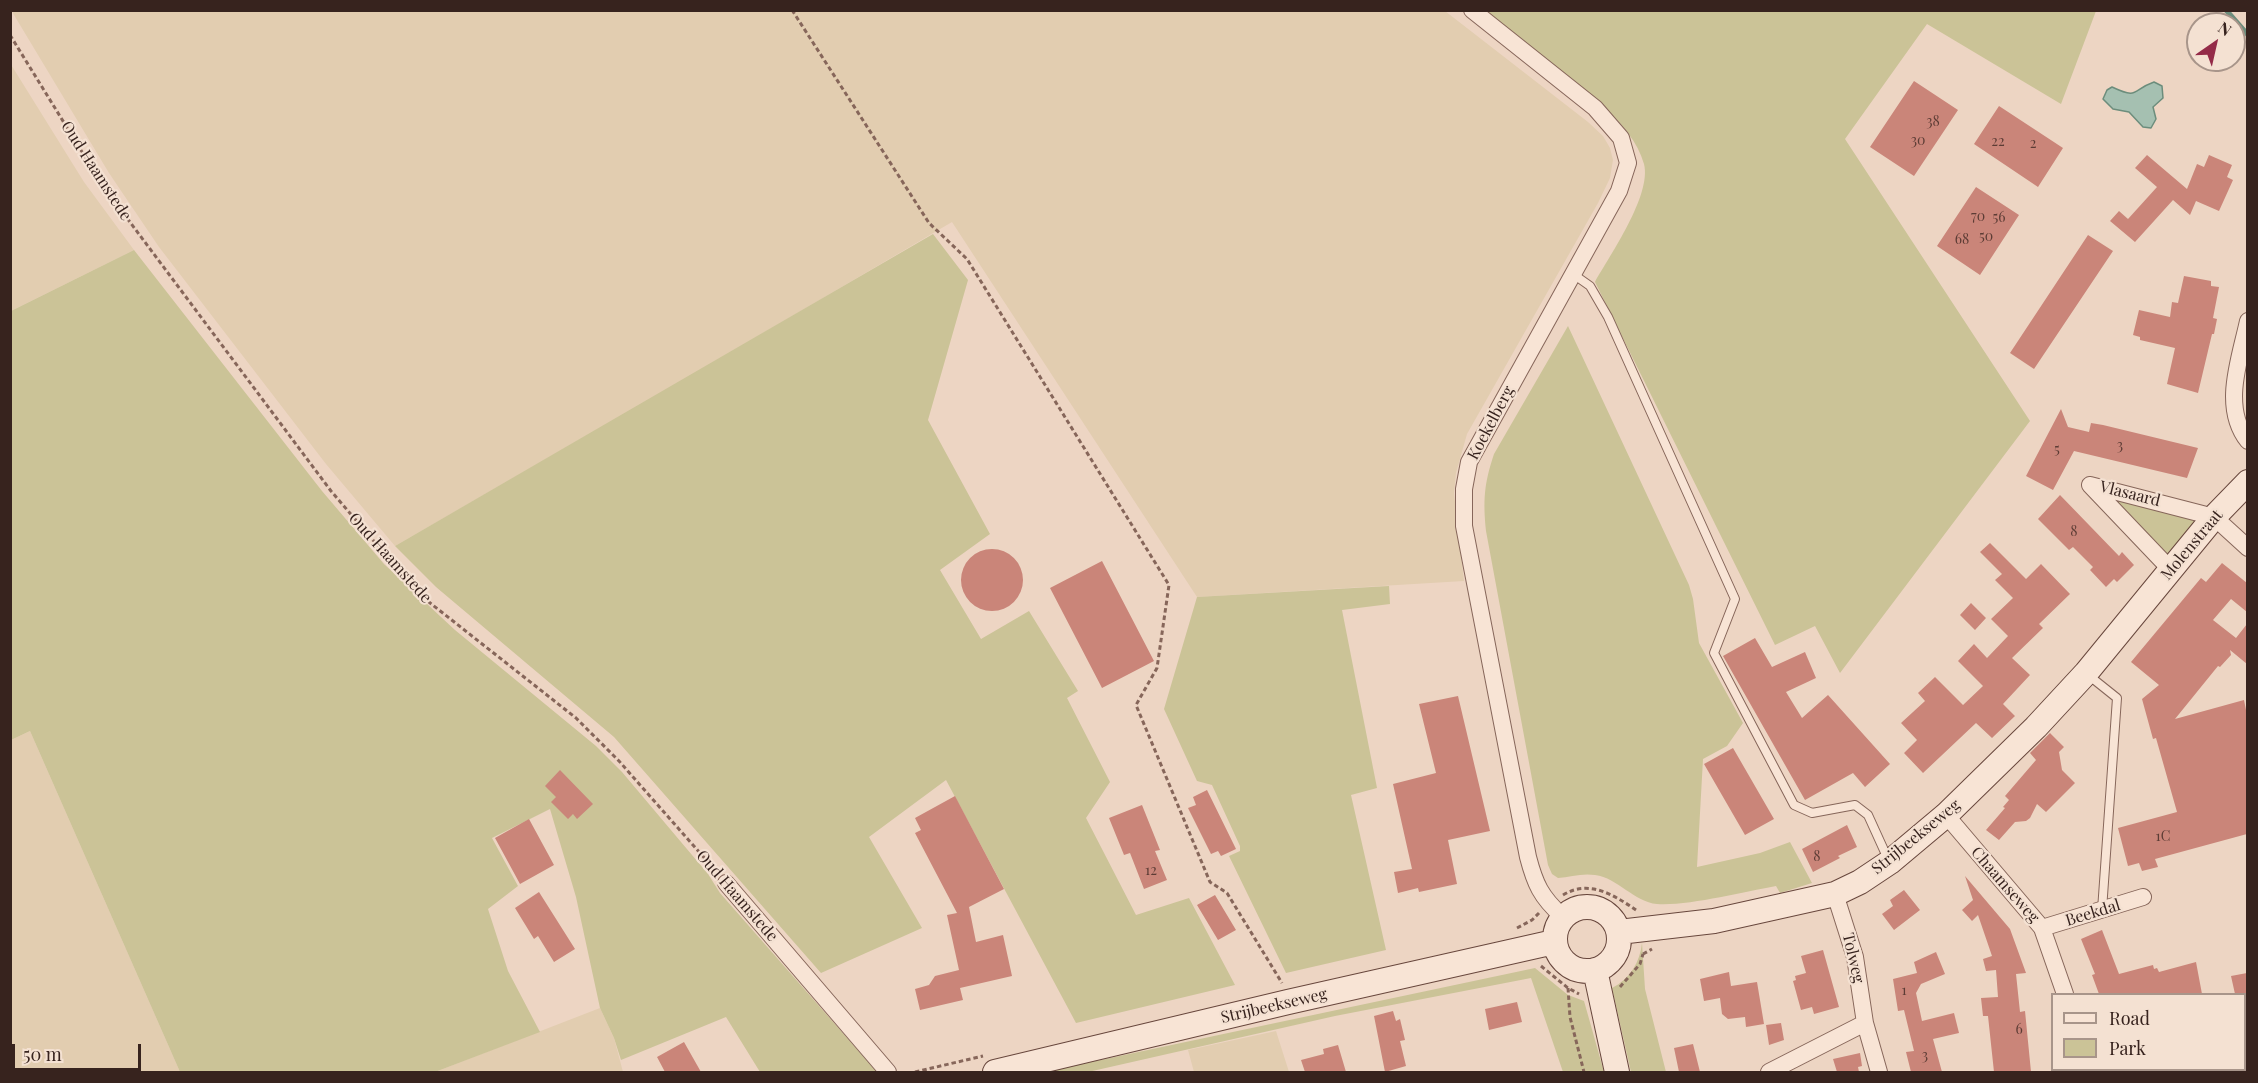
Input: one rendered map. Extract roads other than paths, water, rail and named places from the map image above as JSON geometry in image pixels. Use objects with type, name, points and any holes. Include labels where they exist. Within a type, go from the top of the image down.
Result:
[{"type":"main road","name":"Molenstraat","points":[[2139,609],[2214,517],[2247,482]]},
{"type":"main road","name":"Strijbeekseweg","points":[[1619,933],[1714,921],[1835,894],[1860,882],[1890,862],[1946,815],[2036,727],[2086,673],[2139,609]]},
{"type":"main road","points":[[1583,906],[1596,907],[1606,912],[1614,921],[1619,933],[1619,945],[1614,956],[1606,965],[1595,970],[1584,971],[1573,968],[1557,953],[1554,942],[1556,910],[1583,906]]},
{"type":"main road","name":"Strijbeekseweg","points":[[995,1072],[1288,1002],[1554,942]]},
{"type":"main road","points":[[1595,970],[1617,1072]]},
{"type":"street","name":"Koekelberg","points":[[1472,10],[1595,108],[1621,138],[1628,163],[1619,191],[1469,462],[1464,489],[1464,526],[1528,857],[1536,884],[1556,910]]},
{"type":"street","points":[[2247,321],[2235,388],[2234,413],[2247,441]]},
{"type":"street","name":"Vlasaard","points":[[2171,570],[2090,485],[2214,517]]},
{"type":"street","points":[[2214,517],[2247,548]]},
{"type":"street","name":"Chaamseweg","points":[[1946,815],[2042,928],[2065,993]]},
{"type":"street","name":"Oud Haamstede","points":[[726,883],[888,1072]]},
{"type":"street","name":"Tolweg","points":[[1835,894],[1855,957],[1865,1023],[1879,1072]]},
{"type":"street","name":"Beekdal","points":[[2042,928],[2143,897]]},
{"type":"street","points":[[1769,1072],[1865,1023]]},
{"type":"lane","points":[[1573,273],[1590,286],[1608,318],[1735,599],[1714,653],[1794,805],[1812,813],[1855,805],[1868,815],[1890,862]]},
{"type":"lane","points":[[2086,673],[2117,698],[2102,910]]},
{"type":"waterway","points":[[2226,10],[2248,35]]}]
